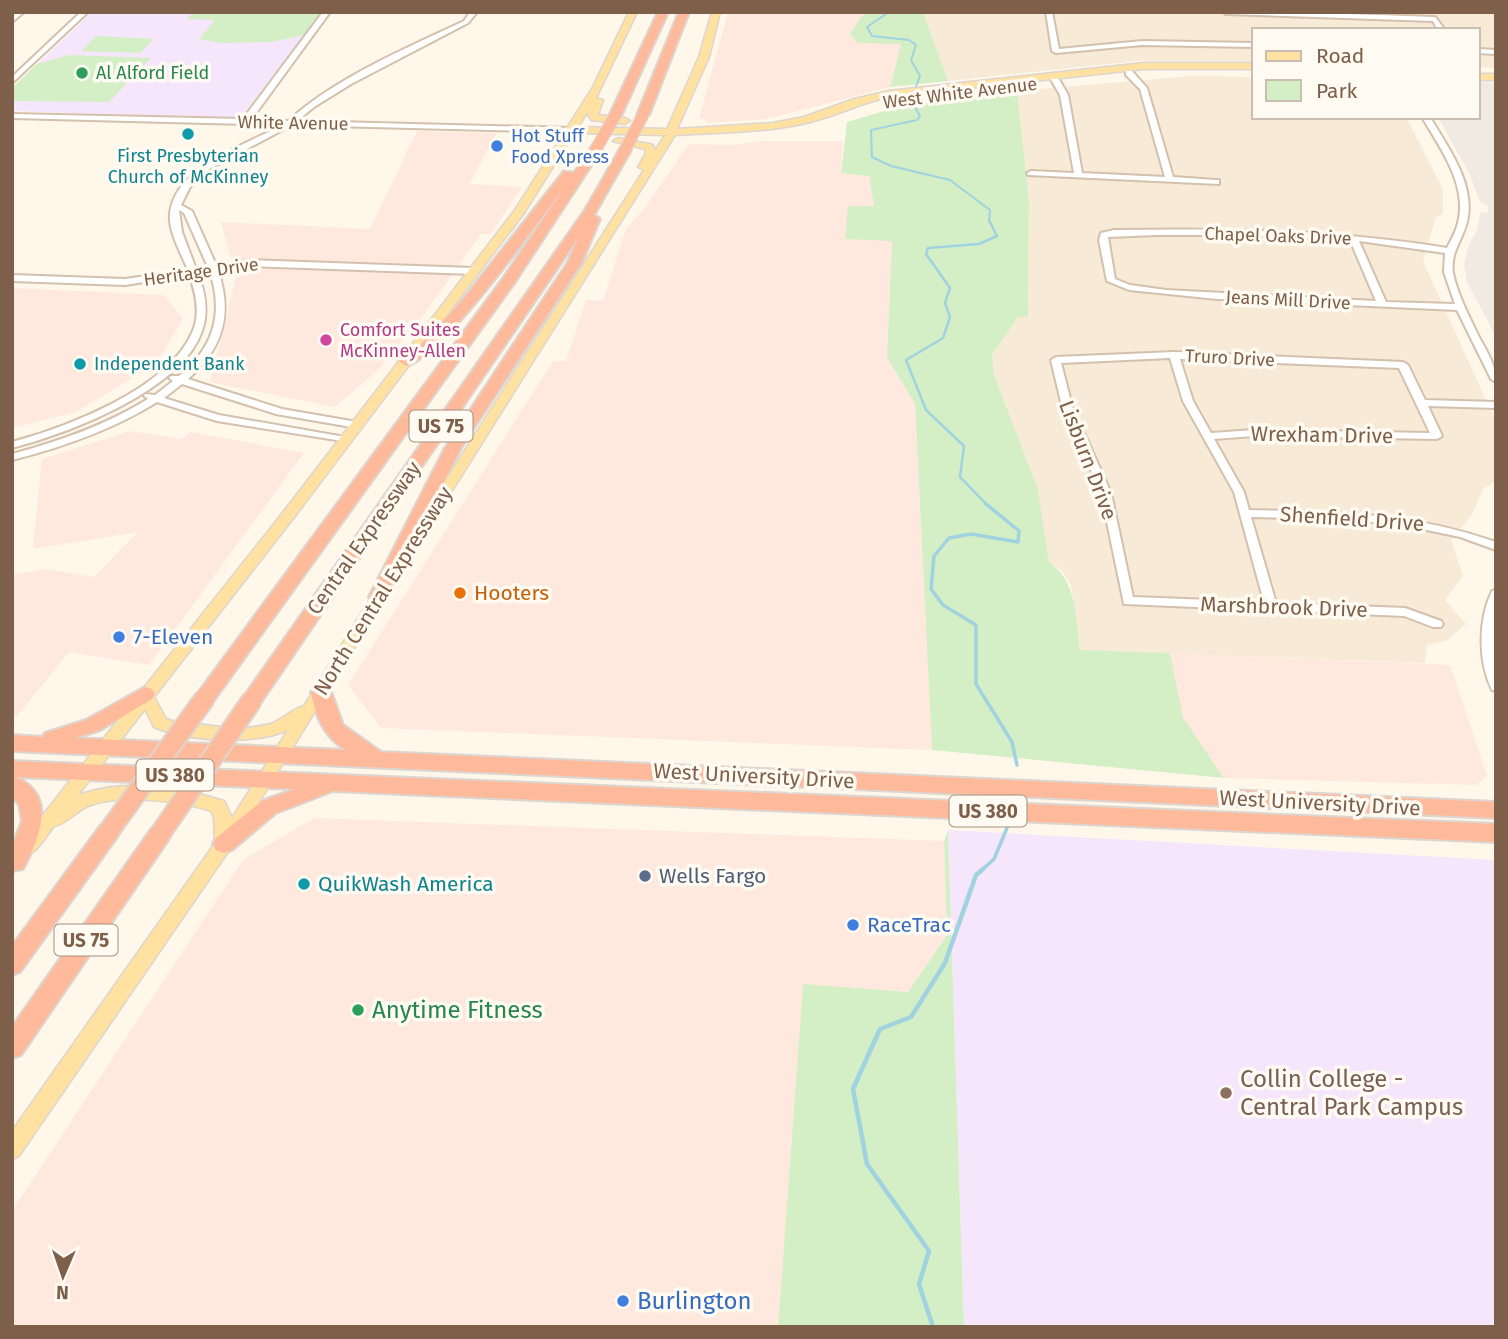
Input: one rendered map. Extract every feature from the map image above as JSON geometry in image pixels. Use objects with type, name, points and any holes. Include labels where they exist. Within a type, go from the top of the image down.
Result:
[{"type":"highway","points":[[650,12],[648,22],[656,30]]},
{"type":"highway","name":"Central Expressway","points":[[12,965],[510,279],[616,114],[663,12]]},
{"type":"highway","name":"Central Expressway","points":[[12,1047],[591,210],[652,98],[684,12]]},
{"type":"highway","points":[[652,98],[685,41],[698,12]]},
{"type":"highway","points":[[406,361],[416,357],[466,305],[569,173],[591,156]]},
{"type":"highway","points":[[378,597],[453,447],[575,262],[594,222],[591,210]]},
{"type":"highway","points":[[321,692],[326,718],[333,729],[356,748],[382,758]]},
{"type":"highway","points":[[18,744],[82,730],[145,694]]},
{"type":"highway","name":"West University Drive","points":[[18,744],[382,758],[1496,810]]},
{"type":"highway","points":[[567,793],[570,768]]},
{"type":"highway","name":"West University Drive","points":[[12,769],[1496,834]]},
{"type":"highway","points":[[224,844],[278,802],[342,782]]},
{"type":"highway","points":[[12,784],[30,800],[33,814],[28,839],[14,865]]},
{"type":"highway","points":[[12,1056],[53,988]]},
{"type":"main road","points":[[14,865],[520,211],[573,130],[634,12]]},
{"type":"main road","name":"North Central Expressway","points":[[12,1149],[224,844],[524,364],[636,194],[679,115],[704,57],[716,12]]},
{"type":"main road","points":[[612,59],[610,78],[592,113],[594,118],[659,123],[679,115]]},
{"type":"main road","name":"West White Avenue","points":[[573,130],[727,136],[788,127],[897,96],[1144,66],[1252,66]]},
{"type":"main road","name":"West White Avenue","points":[[1056,78],[1129,73],[1252,72]]},
{"type":"main road","points":[[563,147],[589,140],[647,145],[651,153],[632,185],[636,194]]},
{"type":"main road","points":[[145,694],[158,719],[165,726],[257,733],[287,726],[321,692]]},
{"type":"main road","points":[[38,833],[78,803],[97,796],[193,797],[218,806],[223,818],[224,844]]},
{"type":"street","points":[[12,20],[21,12]]},
{"type":"street","points":[[12,81],[85,12]]},
{"type":"street","points":[[245,122],[327,12]]},
{"type":"street","points":[[12,445],[88,420],[139,392],[163,375],[190,344],[200,325],[202,304],[174,214],[183,192],[195,176],[290,124],[311,105],[466,22],[474,12]]},
{"type":"street","points":[[1049,12],[1056,51],[1142,43],[1252,45]]},
{"type":"street","points":[[1226,12],[1435,19],[1441,28]]},
{"type":"street","points":[[1129,73],[1143,88],[1170,180]]},
{"type":"street","points":[[1056,78],[1064,95],[1078,175]]},
{"type":"street","name":"White Avenue","points":[[12,116],[573,130]]},
{"type":"street","points":[[1427,119],[1459,180],[1464,199],[1463,223],[1448,261],[1452,285],[1496,379]]},
{"type":"street","points":[[1031,173],[1216,182]]},
{"type":"street","points":[[12,457],[92,432],[155,399],[181,380],[205,355],[219,329],[222,307],[212,268],[188,211],[178,207]]},
{"type":"street","name":"Chapel Oaks Drive","points":[[1114,285],[1111,281],[1104,235],[1178,232],[1398,241],[1451,251]]},
{"type":"street","points":[[1354,239],[1382,304]]},
{"type":"street","name":"Heritage Drive","points":[[12,278],[125,282],[250,263],[473,271]]},
{"type":"street","name":"Jeans Mill Drive","points":[[1114,285],[1197,296],[1462,307]]},
{"type":"street","points":[[1174,355],[1188,401],[1239,492],[1271,606]]},
{"type":"street","name":"Truro Drive","points":[[1056,359],[1174,355],[1403,365],[1422,403]]},
{"type":"street","name":"Lisburn Drive","points":[[1056,359],[1067,406],[1106,493],[1128,601]]},
{"type":"street","points":[[163,375],[237,400],[296,415],[357,425]]},
{"type":"street","points":[[139,392],[217,418],[345,440]]},
{"type":"street","points":[[217,418],[237,400]]},
{"type":"street","points":[[1422,403],[1496,405]]},
{"type":"street","name":"Wrexham Drive","points":[[1207,436],[1254,433],[1437,436],[1422,403]]},
{"type":"street","name":"Shenfield Drive","points":[[1246,513],[1398,518],[1457,530],[1496,546]]},
{"type":"street","points":[[1496,594],[1491,604],[1488,658],[1496,687]]},
{"type":"street","name":"Marshbrook Drive","points":[[1128,601],[1405,612],[1437,624]]},
{"type":"shaded area","points":[[92,12],[321,12],[240,119],[12,111],[12,88]]},
{"type":"shaded area","points":[[728,12],[869,12],[861,17],[901,44],[890,87],[767,119],[706,123],[707,119],[699,119]]},
{"type":"shaded area","points":[[923,12],[1496,12],[1496,68],[1480,67],[1480,28],[1252,28],[1252,61],[1137,61],[948,81]]},
{"type":"shaded area","points":[[1191,76],[1252,77],[1252,119],[1407,119],[1443,189],[1443,214],[1436,217],[1423,261],[1496,422],[1496,481],[1483,489],[1472,515],[1451,540],[1463,576],[1445,600],[1466,624],[1446,641],[1427,645],[1425,663],[1080,650],[1071,585],[1062,571],[1049,562],[1038,489],[994,375],[992,355],[1018,317],[1028,317],[1029,200],[1017,91]]},
{"type":"shaded area","points":[[1480,82],[1496,83],[1496,337],[1467,282],[1464,264],[1468,247],[1477,230],[1480,213],[1488,212],[1488,206],[1480,202],[1470,175],[1439,119],[1480,119]]},
{"type":"shaded area","points":[[417,131],[497,133],[469,184],[522,187],[491,234],[481,234],[424,314],[378,370],[335,407],[210,382],[236,277],[221,222],[370,229]]},
{"type":"shaded area","points":[[763,141],[843,141],[841,173],[869,176],[874,207],[892,241],[887,358],[915,404],[932,750],[381,728],[348,685],[553,361],[566,361],[586,300],[603,301],[626,229],[643,210],[689,144],[731,145]]},
{"type":"shaded area","points":[[12,288],[164,295],[183,318],[157,363],[76,412],[12,428]]},
{"type":"shaded area","points":[[130,431],[181,439],[191,432],[304,453],[149,665],[69,652],[17,716],[12,716],[12,575],[46,569],[94,577],[138,532],[33,549],[42,459]]},
{"type":"shaded area","points":[[1170,653],[1450,665],[1487,776],[1477,785],[1224,778],[1183,717]]},
{"type":"shaded area","points":[[314,818],[944,841],[947,935],[908,992],[803,985],[778,1327],[12,1327],[12,1211],[243,860]]},
{"type":"shaded area","name":"Collin College - Central Park Campus","points":[[948,830],[1496,860],[1496,1327],[964,1327]]},
{"type":"green space","points":[[193,12],[321,12],[304,35],[271,42],[220,43],[199,39],[215,20],[187,19]]},
{"type":"green space","points":[[869,12],[923,12],[948,81],[890,87],[901,44],[858,43],[850,34],[861,17]]},
{"type":"green space","points":[[96,36],[154,39],[140,53],[81,51]]},
{"type":"green space","name":"Al Alford Field","points":[[69,55],[151,58],[109,102],[12,101],[12,88],[37,64]]},
{"type":"green space","points":[[1017,91],[1029,200],[1028,317],[1018,317],[992,355],[994,375],[1038,489],[1049,562],[1065,580],[1074,601],[1080,650],[1170,653],[1183,717],[1224,778],[932,750],[915,404],[887,358],[892,241],[845,239],[848,206],[874,206],[869,176],[841,173],[847,122],[901,106]]},
{"type":"green space","points":[[948,830],[964,1327],[778,1327],[803,984],[908,992],[947,935],[944,841]]},
{"type":"waterway","points":[[889,12],[867,27],[872,36],[909,40],[916,45],[911,60],[920,76],[911,100],[920,116],[917,120],[871,130],[872,157],[891,166],[950,180],[990,210],[989,220]]},
{"type":"waterway","points":[[986,504],[960,477],[964,446],[926,410],[906,360],[943,338],[950,317],[945,303],[950,288],[926,254],[928,248],[979,244],[997,236],[989,220]]},
{"type":"waterway","points":[[986,504],[1019,531],[1018,542],[971,534],[949,538],[934,556],[931,589],[943,605],[976,625],[976,684],[1012,742],[1017,765]]},
{"type":"waterway","points":[[981,871],[994,859],[1007,828]]},
{"type":"waterway","points":[[933,1327],[919,1284],[929,1251],[867,1164],[853,1089],[880,1029],[911,1017],[945,963],[976,875],[983,869]]},
{"type":"place","name":"Al Alford Field","points":[[82,73]]},
{"type":"place","name":"First Presbyterian Church of McKinney","points":[[188,134]]},
{"type":"place","name":"Hot Stuff Food Xpress","points":[[497,146]]},
{"type":"place","name":"Comfort Suites McKinney-Allen","points":[[326,340]]},
{"type":"place","name":"Independent Bank","points":[[80,364]]},
{"type":"place","name":"Hooters","points":[[460,593]]},
{"type":"place","name":"7-Eleven","points":[[119,637]]},
{"type":"place","name":"Wells Fargo","points":[[645,876]]},
{"type":"place","name":"QuikWash America","points":[[304,884]]},
{"type":"place","name":"RaceTrac","points":[[853,925]]},
{"type":"place","name":"Anytime Fitness","points":[[358,1010]]},
{"type":"place","name":"Collin College - Central Park Campus","points":[[1226,1093]]},
{"type":"place","name":"Burlington","points":[[623,1301]]}]
